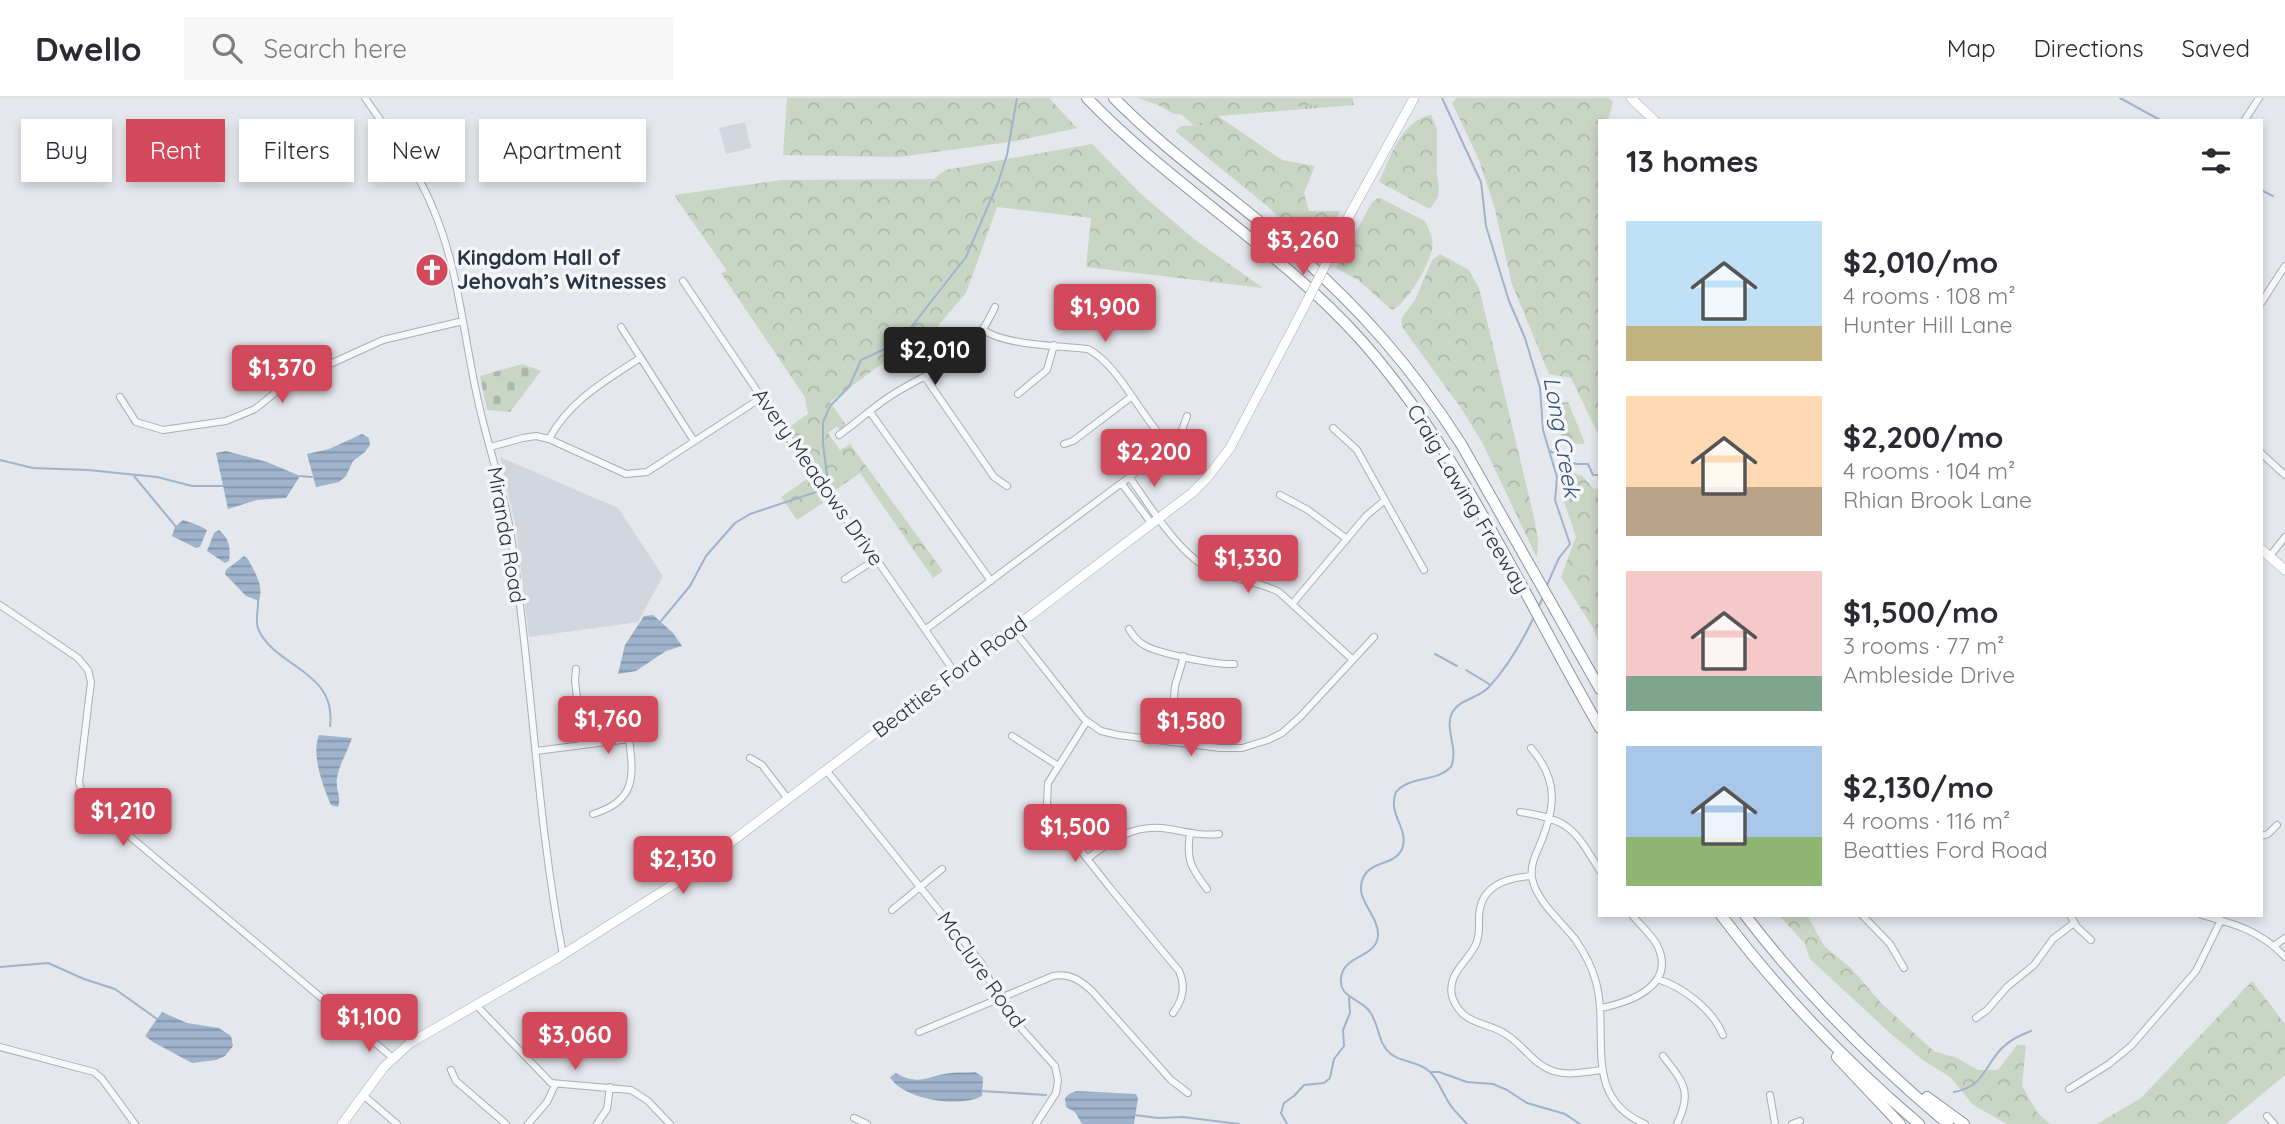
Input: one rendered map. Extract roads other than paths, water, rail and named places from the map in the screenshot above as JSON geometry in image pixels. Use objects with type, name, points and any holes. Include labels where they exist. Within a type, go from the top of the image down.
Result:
[{"type":"highway","name":"Craig Lawing Freeway","points":[[1087,98],[1159,164],[1295,276],[1360,340],[1393,379],[1428,427],[1598,724]]},
{"type":"highway","name":"Craig Lawing Freeway","points":[[1114,98],[1154,136],[1314,269],[1394,350],[1455,434],[1598,685]]},
{"type":"highway","points":[[1723,917],[1803,1013],[1828,1048],[1900,1124]]},
{"type":"highway","points":[[1747,917],[1811,993],[1862,1047],[1948,1124]]},
{"type":"highway","points":[[1803,1013],[1878,1088],[1919,1124]]},
{"type":"highway","points":[[1862,1047],[1964,1124]]},
{"type":"main road","name":"Beatties Ford Road","points":[[342,1124],[393,1058],[410,1043],[563,955],[685,877],[1155,522],[1207,478],[1230,448],[1349,216],[1414,98]]},
{"type":"main road","points":[[1630,98],[1653,119]]},
{"type":"main road","points":[[2263,551],[2285,570]]},
{"type":"street","name":"Miranda Road","points":[[365,98],[404,155],[435,212],[446,244],[476,391],[510,532],[563,955]]},
{"type":"street","points":[[2245,119],[2259,98]]},
{"type":"street","points":[[2263,300],[2285,267]]},
{"type":"street","name":"Avery Meadows Drive","points":[[683,281],[832,502],[859,534],[955,673]]},
{"type":"street","points":[[839,435],[886,399],[965,353],[984,330],[995,307]]},
{"type":"street","points":[[120,397],[136,422],[163,430],[226,421],[255,409],[286,384],[383,340],[463,321]]},
{"type":"street","points":[[621,327],[694,441]]},
{"type":"street","points":[[984,330],[1011,340],[1088,349],[1094,352],[1105,360],[1168,445]]},
{"type":"street","points":[[1018,394],[1047,370],[1054,345]]},
{"type":"street","points":[[549,439],[575,404],[591,390],[640,358]]},
{"type":"street","points":[[925,377],[994,477],[1007,486]]},
{"type":"street","points":[[1064,444],[1073,441],[1131,397]]},
{"type":"street","points":[[490,447],[536,436],[549,439],[626,474],[637,474],[647,472],[761,398]]},
{"type":"street","points":[[870,412],[991,581]]},
{"type":"street","points":[[926,629],[1130,478],[1182,430],[1187,416]]},
{"type":"street","points":[[1332,428],[1357,450],[1424,570]]},
{"type":"street","points":[[2263,455],[2285,475]]},
{"type":"street","points":[[1130,478],[1155,522]]},
{"type":"street","points":[[1122,484],[1155,522],[1205,567],[1267,586],[1293,603],[1353,660]]},
{"type":"street","points":[[1280,495],[1308,510],[1347,539]]},
{"type":"street","points":[[1293,603],[1371,510],[1385,500]]},
{"type":"street","points":[[2270,556],[2285,537]]},
{"type":"street","points":[[845,579],[876,559]]},
{"type":"street","points":[[0,605],[78,658],[88,670],[90,689],[79,782],[83,797],[393,1058]]},
{"type":"street","points":[[1013,629],[1087,721],[1111,734],[1234,748],[1268,740],[1282,733],[1300,718],[1374,637]]},
{"type":"street","points":[[1129,629],[1137,641],[1150,648],[1220,664],[1234,664]]},
{"type":"street","points":[[1170,742],[1175,686],[1184,656]]},
{"type":"street","points":[[576,669],[582,745]]},
{"type":"street","points":[[536,751],[629,739],[644,732],[654,718]]},
{"type":"street","points":[[1087,721],[1057,765],[1046,787],[1047,804],[1087,859],[1179,971],[1183,983],[1182,992],[1173,1013]]},
{"type":"street","points":[[1012,736],[1057,765]]},
{"type":"street","points":[[593,814],[605,810],[620,799],[630,786],[633,769],[629,739]]},
{"type":"street","points":[[1531,748],[1545,767],[1551,783],[1552,802],[1550,817],[1535,856],[1532,876],[1540,897],[1574,937],[1587,958],[1595,980],[1601,1008],[1601,1070],[1608,1089],[1616,1103],[1645,1124]]},
{"type":"street","points":[[750,758],[762,765],[788,799]]},
{"type":"street","name":"McClure Road","points":[[826,770],[982,964],[997,999],[1048,1057],[1057,1074],[1058,1085],[1054,1098],[1036,1124]]},
{"type":"street","points":[[1520,812],[1550,817],[1566,825],[1575,833],[1598,868]]},
{"type":"street","points":[[2263,835],[2277,825]]},
{"type":"street","points":[[1087,859],[1115,838],[1132,830],[1160,828],[1219,834]]},
{"type":"street","points":[[1190,833],[1190,864],[1207,889]]},
{"type":"street","points":[[892,910],[942,869]]},
{"type":"street","points":[[1532,876],[1500,882],[1484,897],[1480,908],[1478,937],[1473,950],[1454,975],[1451,989],[1453,998],[1466,1017],[1505,1033],[1542,1066],[1565,1073],[1601,1070]]},
{"type":"street","points":[[1601,1008],[1633,1000],[1657,979],[1661,964],[1658,948],[1634,917]]},
{"type":"street","points":[[1864,917],[1890,944],[1904,968]]},
{"type":"street","points":[[2071,917],[2091,940]]},
{"type":"street","points":[[2210,917],[2253,931],[2285,957]]},
{"type":"street","points":[[2069,1089],[2109,1064],[2131,1046],[2193,975],[2221,920]]},
{"type":"street","points":[[1976,1018],[2034,965],[2053,939],[2074,923]]},
{"type":"street","points":[[2274,946],[2285,938]]},
{"type":"street","points":[[919,1032],[1053,976],[1076,978],[1092,991],[1171,1080],[1188,1093]]},
{"type":"street","points":[[1657,979],[1672,985],[1696,1002],[1717,1023],[1723,1035]]},
{"type":"street","points":[[476,1005],[547,1081],[555,1085],[631,1090],[670,1124]]},
{"type":"street","points":[[0,1047],[94,1072],[135,1124]]},
{"type":"street","points":[[1663,1056],[1684,1087],[1685,1104],[1677,1124]]},
{"type":"street","points":[[451,1070],[456,1081],[506,1124]]},
{"type":"street","points":[[528,1124],[547,1102],[555,1085]]},
{"type":"street","points":[[597,1124],[607,1109],[610,1087]]},
{"type":"street","points":[[363,1095],[397,1124]]},
{"type":"street","points":[[1770,1095],[1775,1124]]},
{"type":"street","points":[[854,1118],[867,1124]]},
{"type":"street","points":[[1792,1124],[1800,1121]]},
{"type":"water","points":[[362,434],[369,438],[370,445],[353,461],[346,476],[339,482],[316,487],[307,454],[329,449]]},
{"type":"water","points":[[226,451],[267,462],[300,476],[286,498],[257,500],[228,509],[216,453]]},
{"type":"water","points":[[183,520],[207,530],[200,547],[196,548],[172,536],[175,527]]},
{"type":"water","points":[[219,530],[225,536],[229,548],[229,561],[225,563],[207,551],[214,533]]},
{"type":"water","points":[[244,556],[258,579],[259,601],[246,596],[225,574],[226,570]]},
{"type":"water","points":[[653,615],[673,633],[682,646],[666,651],[636,671],[618,674],[625,645],[644,616]]},
{"type":"water","points":[[319,735],[352,738],[338,773],[338,807],[331,805],[319,770],[316,752]]},
{"type":"water","points":[[162,1012],[187,1023],[219,1028],[231,1036],[233,1046],[225,1056],[216,1060],[192,1063],[145,1036]]},
{"type":"water","points":[[975,1072],[983,1077],[982,1096],[960,1101],[933,1100],[919,1096],[897,1085],[890,1077],[896,1073],[918,1080],[951,1073]]},
{"type":"water","points":[[1076,1091],[1136,1094],[1138,1098],[1134,1124],[1082,1124],[1075,1112],[1066,1107],[1065,1098]]},
{"type":"waterway","points":[[828,483],[823,422],[830,406],[849,387],[861,360],[891,346],[905,335],[966,257],[1007,155],[1017,98]]},
{"type":"waterway","name":"Long Creek","points":[[1442,98],[1481,182],[1486,226],[1540,388],[1543,430],[1557,477],[1555,500],[1570,544],[1559,558],[1547,585]]},
{"type":"waterway","points":[[2120,98],[2158,119]]},
{"type":"waterway","points":[[2263,191],[2273,196]]},
{"type":"waterway","points":[[1550,451],[1576,464],[1588,464],[1593,475],[1598,475]]},
{"type":"waterway","points":[[0,460],[33,468],[88,470],[157,477],[192,486],[224,486]]},
{"type":"waterway","points":[[134,476],[177,528]]},
{"type":"waterway","points":[[300,476],[312,477]]},
{"type":"waterway","points":[[661,621],[690,586],[706,556],[735,523],[750,514],[816,492]]},
{"type":"waterway","name":"Long Creek","points":[[1538,608],[1543,597]]},
{"type":"waterway","points":[[258,599],[259,631],[279,654],[316,682],[325,694],[330,708],[330,726]]},
{"type":"waterway","name":"Long Creek","points":[[1467,1124],[1451,1106],[1430,1072],[1395,1057],[1386,1050],[1370,1012],[1343,990],[1341,978],[1347,965],[1372,949],[1376,943],[1378,936],[1375,920],[1363,899],[1361,884],[1368,871],[1394,858],[1402,849],[1403,835],[1394,808],[1396,792],[1409,783],[1438,775],[1451,767],[1452,713],[1459,705],[1488,688],[1513,655],[1533,619]]},
{"type":"waterway","points":[[1435,654],[1457,666]]},
{"type":"waterway","points":[[1466,670],[1489,684]]},
{"type":"waterway","points":[[0,967],[48,963],[115,989],[157,1019]]},
{"type":"waterway","points":[[1287,1124],[1281,1113],[1284,1103],[1304,1085],[1324,1083],[1330,1078],[1334,1059],[1344,1046],[1343,1030],[1350,1013],[1349,998]]},
{"type":"waterway","points":[[1954,1092],[1972,1086],[2005,1045],[2031,1031]]},
{"type":"waterway","points":[[1432,1072],[1467,1082],[1493,1084],[1527,1103],[1565,1114],[1580,1124]]},
{"type":"waterway","points":[[982,1091],[1046,1095]]},
{"type":"waterway","points":[[1135,1115],[1183,1117],[1239,1124]]},
{"type":"place","name":"Kingdom Hall of Jehovah’s Witnesses","points":[[432,270]]}]
